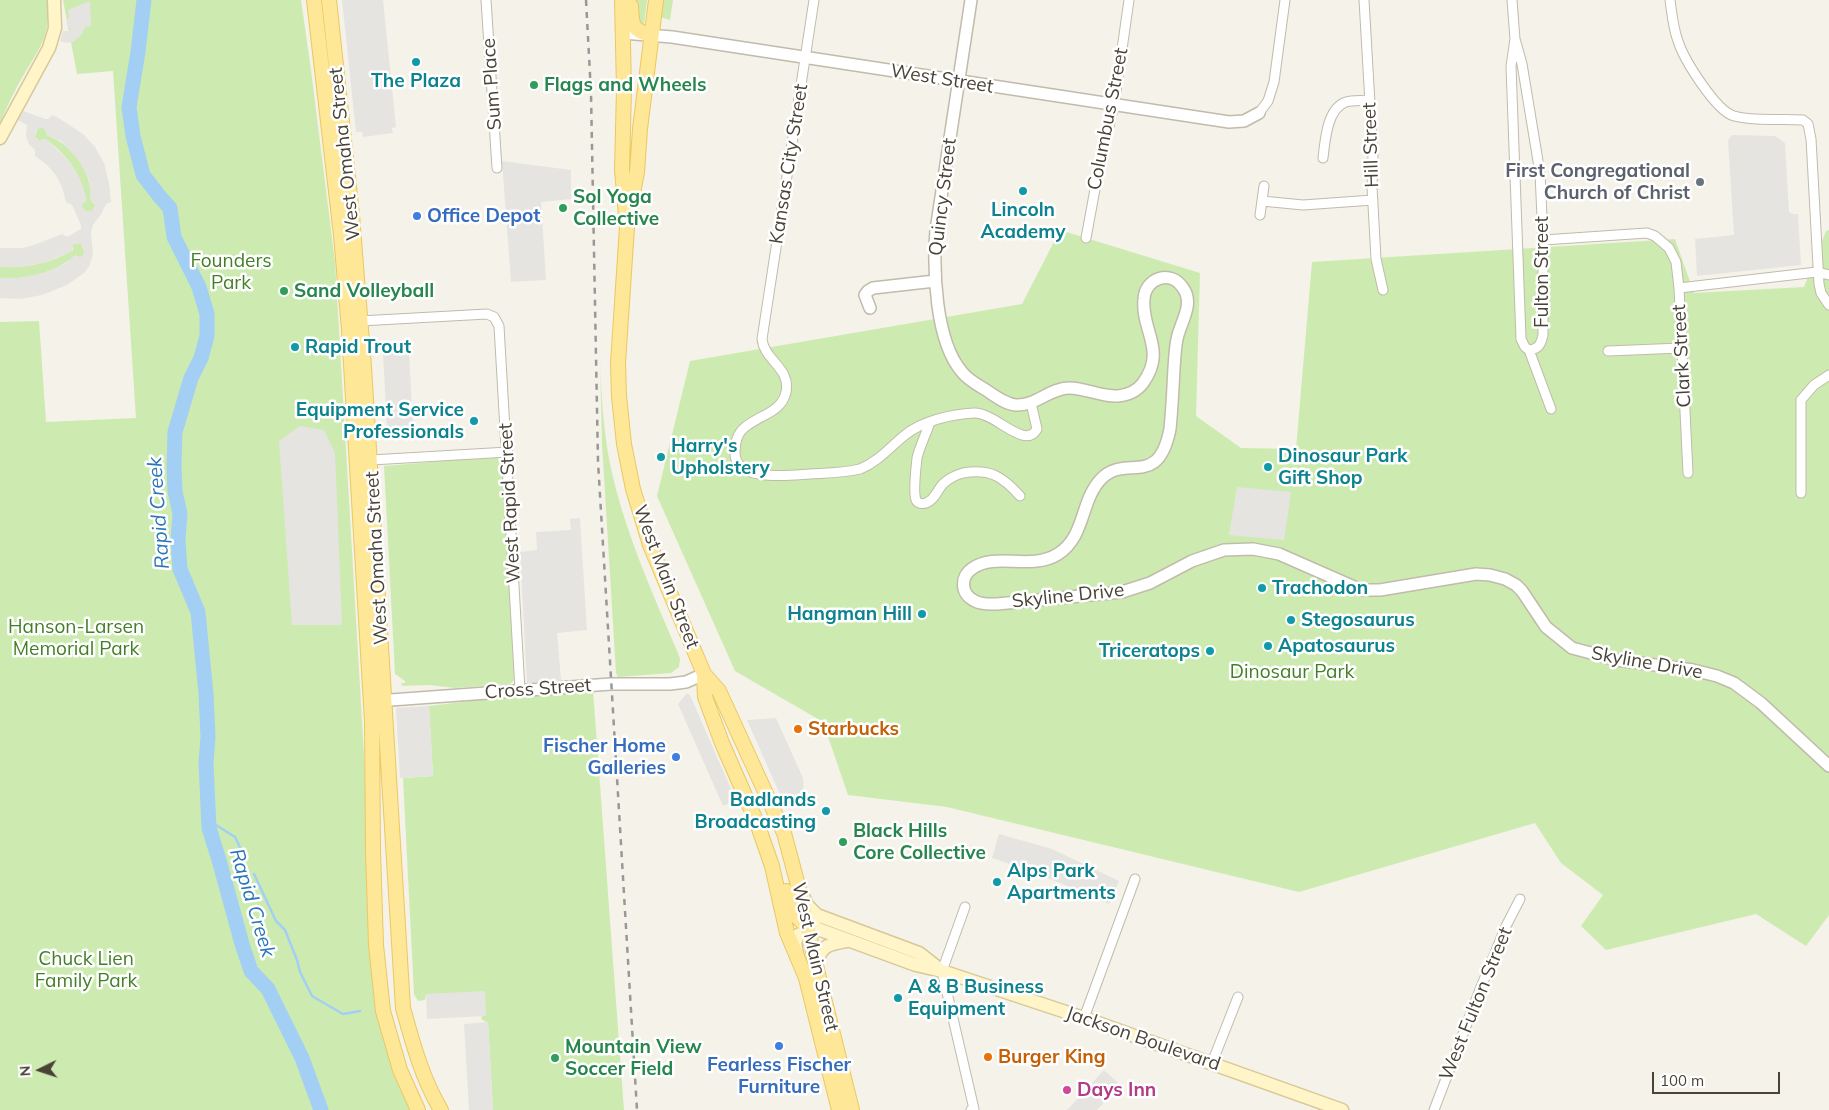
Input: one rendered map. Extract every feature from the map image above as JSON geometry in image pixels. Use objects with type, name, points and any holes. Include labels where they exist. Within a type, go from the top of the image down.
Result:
[{"type":"main road","points":[[0,138],[49,48],[55,28],[54,0]]},
{"type":"main road","name":"West Omaha Street","points":[[314,0],[333,157],[347,311],[371,701],[376,945],[383,1010],[400,1070],[418,1110]]},
{"type":"main road","name":"West Omaha Street","points":[[329,0],[352,215],[371,460],[403,1008],[418,1064],[432,1096],[441,1110]]},
{"type":"main road","name":"West Main Street","points":[[622,0],[624,89],[622,170],[626,227],[618,362],[624,444],[633,490],[650,545],[704,674],[719,691],[779,820],[810,927],[816,963],[852,1110]]},
{"type":"main road","points":[[631,0],[631,19],[634,27],[637,31],[650,35]]},
{"type":"main road","points":[[626,227],[637,172],[650,35],[656,0]]},
{"type":"main road","name":"West Main Street","points":[[704,674],[704,696],[763,838],[772,866],[787,933],[806,978],[839,1110]]},
{"type":"main road","points":[[722,743],[740,766],[765,820],[789,903],[796,917],[810,927]]},
{"type":"main road","name":"Jackson Boulevard","points":[[799,889],[807,905],[817,916],[919,953],[942,971]]},
{"type":"main road","points":[[798,957],[796,939],[801,932],[810,927],[822,926],[873,943],[891,943]]},
{"type":"main road","name":"Jackson Boulevard","points":[[810,927],[916,965],[942,971],[1084,1018],[1342,1110]]},
{"type":"main road","points":[[816,963],[818,955],[826,946],[848,941]]},
{"type":"street","name":"Sum Place","points":[[486,0],[497,168]]},
{"type":"street","name":"Kansas City Street","points":[[814,0],[763,328],[763,346],[783,372],[787,386],[786,394],[778,407],[742,430],[736,443],[735,459],[738,465],[755,474],[777,476],[860,469],[869,466],[906,434],[930,422],[968,413],[983,413],[996,419],[1015,433],[1029,436],[1034,434],[1037,429],[1031,403]]},
{"type":"street","name":"Quincy Street","points":[[971,0],[936,230],[934,257],[939,314],[953,358],[961,372],[976,384],[1006,402],[1017,405],[1031,403]]},
{"type":"street","name":"Columbus Street","points":[[1086,238],[1098,172],[1114,105],[1129,0]]},
{"type":"street","points":[[1259,113],[1268,101],[1274,82],[1286,0]]},
{"type":"street","name":"Hill Street","points":[[1364,0],[1373,154],[1372,200],[1376,259],[1383,290]]},
{"type":"street","name":"Fulton Street","points":[[1512,0],[1515,39],[1522,64],[1538,155],[1543,240],[1542,343],[1538,348],[1528,350]]},
{"type":"street","points":[[1670,0],[1673,26],[1685,58],[1721,109],[1733,116],[1803,120],[1808,124],[1811,139],[1817,272],[1821,293],[1829,305]]},
{"type":"street","name":"West Street","points":[[623,33],[672,37],[1229,122],[1244,121],[1259,113]]},
{"type":"street","name":"Fulton Street","points":[[1515,39],[1511,66],[1521,331],[1523,343],[1528,350],[1551,410]]},
{"type":"street","points":[[1322,158],[1330,120],[1338,108],[1347,102],[1369,100]]},
{"type":"street","points":[[1260,215],[1264,186]]},
{"type":"street","points":[[1262,201],[1303,205],[1372,200]]},
{"type":"street","name":"Clark Street","points":[[1543,240],[1647,233],[1664,243],[1673,254],[1679,288],[1688,474]]},
{"type":"street","points":[[1679,288],[1817,272],[1829,274]]},
{"type":"street","name":"Skyline Drive","points":[[1031,403],[1058,390],[1067,388],[1083,389],[1110,396],[1132,393],[1140,388],[1151,369],[1154,357],[1154,348],[1143,302],[1147,286],[1152,281],[1164,278],[1178,281],[1187,297],[1187,308],[1176,342],[1170,429],[1168,440],[1160,457],[1147,466],[1111,472],[1105,476],[1090,496],[1078,531],[1066,548],[1058,554],[1042,561],[986,562],[972,568],[964,581],[963,587],[966,595],[977,602],[997,604],[1122,592],[1150,583],[1192,561],[1224,550],[1252,549],[1279,554],[1361,590],[1380,590],[1458,576],[1490,575],[1506,579],[1516,585],[1546,627],[1572,648],[1617,660],[1693,670],[1717,676],[1734,683],[1761,703],[1829,766]]},
{"type":"street","points":[[870,308],[865,295],[872,288],[935,281]]},
{"type":"street","name":"West Rapid Street","points":[[360,321],[487,314],[494,317],[500,326],[520,690]]},
{"type":"street","points":[[1608,351],[1681,348]]},
{"type":"street","points":[[1801,493],[1801,400],[1806,392],[1829,374]]},
{"type":"street","points":[[930,422],[918,458],[916,500],[919,503],[928,503],[933,499],[940,487],[951,478],[959,474],[977,471],[984,471],[1000,478],[1020,496]]},
{"type":"street","points":[[371,460],[508,452]]},
{"type":"street","name":"Cross Street","points":[[371,701],[611,684],[670,684],[686,682],[704,674]]},
{"type":"street","points":[[1084,1018],[1135,879]]},
{"type":"street","name":"West Fulton Street","points":[[1434,1110],[1481,987],[1506,926],[1520,899]]},
{"type":"street","points":[[965,907],[942,971],[972,1110]]},
{"type":"street","points":[[1212,1063],[1238,997]]},
{"type":"green space","points":[[0,0],[47,0],[48,12],[43,41],[17,87],[0,123]]},
{"type":"green space","name":"Founders Park","points":[[63,0],[301,0],[335,262],[378,993],[383,1037],[395,1078],[410,1110],[0,1110],[0,322],[39,321],[46,422],[136,418],[113,71],[77,74]]},
{"type":"green space","points":[[634,0],[647,0],[644,24],[641,27]]},
{"type":"green space","points":[[662,0],[673,0],[670,20],[660,17]]},
{"type":"green space","points":[[42,127],[47,135],[65,146],[80,161],[91,190],[91,201],[96,205],[92,211],[86,212],[82,207],[81,204],[86,201],[84,192],[68,160],[48,141],[45,139],[39,141],[35,137],[37,129]]},
{"type":"green space","name":"Dinosaur Park","points":[[1060,230],[1200,273],[1196,416],[1241,448],[1296,449],[1312,262],[1675,239],[1694,293],[1804,287],[1826,231],[1829,230],[1829,915],[1806,946],[1756,914],[1606,950],[1581,926],[1603,895],[1561,863],[1535,823],[1299,892],[947,807],[848,795],[823,722],[735,671],[657,496],[690,361],[1022,304]]},
{"type":"green space","points":[[81,244],[85,252],[82,257],[75,258],[54,269],[34,275],[21,278],[0,278],[0,267],[19,267],[47,262],[73,250],[72,245]]},
{"type":"green space","points":[[600,354],[603,409],[610,464],[631,537],[680,659],[679,667],[671,673],[618,677],[616,673],[602,444]]},
{"type":"green space","points":[[497,457],[503,465],[515,679],[510,684],[455,688],[429,685],[402,686],[401,683],[405,683],[405,681],[395,674],[384,466]]},
{"type":"green space","points":[[593,690],[624,1110],[493,1110],[488,1023],[481,1019],[482,1016],[486,1016],[426,994],[425,1000],[418,1001],[414,994],[403,778],[433,776],[429,706],[512,696]]},
{"type":"shaded area","points":[[342,0],[383,0],[396,127],[392,128],[393,133],[363,137],[362,132],[356,132]]},
{"type":"shaded area","points":[[90,1],[91,27],[86,26],[81,35],[73,42],[60,41],[63,31],[71,29],[66,24],[69,17],[68,10]]},
{"type":"shaded area","points":[[23,111],[45,119],[52,115],[83,134],[95,147],[104,163],[111,202],[106,204],[93,225],[91,233],[93,255],[89,267],[84,273],[67,285],[42,295],[20,299],[0,298],[0,278],[19,278],[44,273],[64,264],[75,255],[82,257],[85,251],[81,244],[75,244],[72,245],[72,251],[46,262],[22,267],[0,267],[0,248],[22,248],[62,234],[67,237],[81,229],[72,205],[66,202],[62,187],[55,174],[35,156],[35,150],[29,144],[26,136],[27,125],[18,120]],"holes":[[[42,127],[47,135],[61,141],[79,160],[89,180],[91,201],[96,205],[92,211],[86,211],[82,207],[82,204],[86,201],[85,193],[79,177],[68,160],[48,141],[36,139],[35,131]]]},
{"type":"shaded area","points":[[1732,135],[1775,136],[1785,143],[1789,212],[1798,214],[1801,265],[1697,276],[1695,239],[1734,235],[1728,140]]},
{"type":"shaded area","points":[[502,161],[571,170],[571,199],[541,202],[546,280],[511,282]]},
{"type":"shaded area","points":[[409,351],[413,428],[387,430],[383,353]]},
{"type":"shaded area","points":[[300,426],[324,430],[335,453],[342,625],[292,625],[279,441]]},
{"type":"shaded area","points":[[1237,487],[1291,492],[1284,540],[1229,535]]},
{"type":"shaded area","points":[[580,518],[587,630],[557,633],[561,680],[527,683],[520,552],[537,550],[536,532],[571,530],[570,519]]},
{"type":"shaded area","points":[[687,693],[690,695],[735,798],[735,801],[723,806],[678,704]]},
{"type":"shaded area","points":[[429,706],[433,776],[400,778],[396,708]]},
{"type":"shaded area","points":[[776,718],[803,778],[804,797],[782,799],[747,720]]},
{"type":"shaded area","points":[[999,834],[1052,849],[1119,881],[1109,904],[1034,872],[992,858]]},
{"type":"shaded area","points":[[485,991],[486,1016],[427,1019],[426,994]]},
{"type":"shaded area","points":[[488,1022],[493,1110],[469,1110],[464,1024]]},
{"type":"shaded area","points":[[1104,1070],[1120,1085],[1097,1110],[1067,1110]]},
{"type":"waterway","name":"Rapid Creek","points":[[144,0],[129,107],[133,136],[143,175],[170,208],[174,237],[199,287],[207,314],[207,336],[201,358],[191,378],[175,432],[174,467],[175,491],[180,514],[178,540],[180,569],[198,612],[206,694],[208,737],[206,763],[209,828],[251,971],[268,989],[302,1058],[321,1110]]},
{"type":"waterway","points":[[208,820],[235,837],[246,860]]},
{"type":"waterway","points":[[254,874],[276,921],[285,930],[300,972],[312,996],[343,1014],[360,1011]]},
{"type":"railway","points":[[586,0],[591,93],[598,462],[637,1110]]},
{"type":"place","name":"The Plaza","points":[[416,62]]},
{"type":"place","name":"Flags and Wheels","points":[[534,85]]},
{"type":"place","name":"First Congregational Church of Christ","points":[[1700,182]]},
{"type":"place","name":"Lincoln Academy","points":[[1023,191]]},
{"type":"place","name":"Sol Yoga Collective","points":[[563,208]]},
{"type":"place","name":"Office Depot","points":[[417,216]]},
{"type":"place","name":"Sand Volleyball","points":[[284,291]]},
{"type":"place","name":"Rapid Trout","points":[[295,347]]},
{"type":"place","name":"Equipment Service Professionals","points":[[474,421]]},
{"type":"place","name":"Harry's Upholstery","points":[[661,457]]},
{"type":"place","name":"Dinosaur Park Gift Shop","points":[[1268,467]]},
{"type":"place","name":"Trachodon","points":[[1262,588]]},
{"type":"place","name":"Hangman Hill","points":[[922,614]]},
{"type":"place","name":"Stegosaurus","points":[[1291,620]]},
{"type":"place","name":"Apatosaurus","points":[[1268,646]]},
{"type":"place","name":"Triceratops","points":[[1210,651]]},
{"type":"place","name":"Starbucks","points":[[798,729]]},
{"type":"place","name":"Fischer Home Galleries","points":[[676,757]]},
{"type":"place","name":"Badlands Broadcasting","points":[[826,811]]},
{"type":"place","name":"Black Hills Core Collective","points":[[843,842]]},
{"type":"place","name":"Alps Park Apartments","points":[[997,882]]},
{"type":"place","name":"A & B Business Equipment","points":[[898,998]]},
{"type":"place","name":"Fearless Fischer Furniture","points":[[779,1046]]},
{"type":"place","name":"Burger King","points":[[988,1057]]},
{"type":"place","name":"Mountain View Soccer Field","points":[[555,1058]]},
{"type":"place","name":"Days Inn","points":[[1067,1090]]},
{"type":"park label","name":"Hanson-Larsen Memorial Park","points":[[76,638]]},
{"type":"park label","name":"Chuck Lien Family Park","points":[[86,970]]}]
